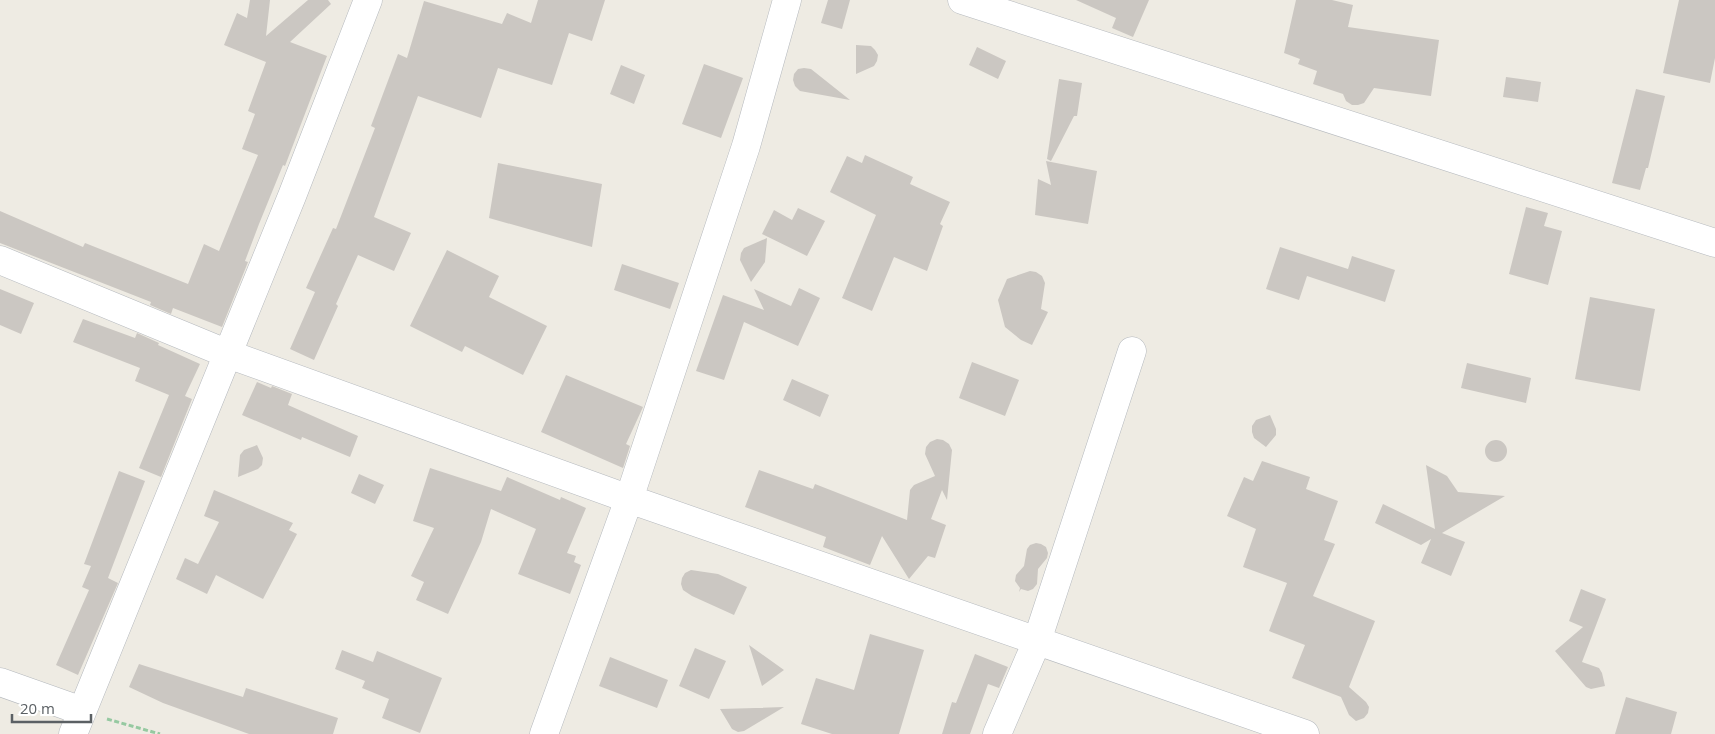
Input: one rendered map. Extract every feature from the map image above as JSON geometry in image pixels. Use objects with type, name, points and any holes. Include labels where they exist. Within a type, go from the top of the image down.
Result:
[{"type":"street","points":[[0,682],[77,723],[289,204],[368,0]]},
{"type":"street","points":[[544,734],[629,499],[746,146],[787,0]]},
{"type":"street","points":[[962,0],[1715,243]]},
{"type":"street","points":[[0,260],[228,354],[629,499],[1305,734]]},
{"type":"street","points":[[997,734],[1037,641],[1132,350]]},
{"type":"path","points":[[77,723],[160,734]]},
{"type":"building","points":[[250,0],[270,0],[266,36],[308,0],[328,0],[331,4],[290,42],[327,56],[285,166],[283,165],[259,224],[245,261],[248,262],[222,327],[173,308],[171,314],[150,305],[151,302],[0,243],[0,211],[83,247],[85,243],[188,284],[204,244],[219,251],[258,155],[242,149],[255,114],[248,111],[266,62],[224,45],[237,13],[247,18]]},
{"type":"building","points":[[538,0],[605,0],[592,41],[569,33],[552,85],[498,68],[481,118],[418,96],[374,217],[411,233],[394,271],[358,255],[314,360],[290,349],[315,292],[306,288],[333,228],[336,229],[375,128],[371,126],[398,54],[407,58],[424,1],[502,24],[507,13],[531,23]]},
{"type":"building","points":[[828,0],[850,0],[842,29],[821,23]]},
{"type":"building","points":[[1076,0],[1149,0],[1133,37],[1112,28],[1116,18]]},
{"type":"building","points":[[1296,0],[1332,0],[1353,5],[1348,27],[1439,40],[1431,96],[1374,88],[1364,103],[1352,105],[1346,101],[1343,94],[1313,84],[1317,71],[1298,64],[1300,59],[1284,53]]},
{"type":"building","points":[[1679,0],[1715,0],[1715,58],[1710,83],[1663,73]]},
{"type":"building","points":[[856,45],[871,46],[878,55],[874,66],[856,74]]},
{"type":"building","points":[[977,47],[1006,61],[998,79],[969,65]]},
{"type":"building","points":[[704,64],[743,78],[721,138],[682,124]]},
{"type":"building","points":[[621,65],[645,75],[634,104],[610,94]]},
{"type":"building","points":[[798,69],[811,69],[850,100],[800,91],[795,86],[794,74]]},
{"type":"building","points":[[1506,77],[1541,82],[1538,102],[1503,97]]},
{"type":"building","points":[[1059,79],[1082,83],[1077,116],[1074,116],[1051,161],[1047,159]]},
{"type":"building","points":[[1636,89],[1665,96],[1648,168],[1646,168],[1640,190],[1612,183]]},
{"type":"building","points":[[865,155],[913,177],[910,184],[950,202],[940,224],[943,226],[927,271],[894,257],[872,311],[842,298],[876,215],[830,192],[847,156],[862,163]]},
{"type":"building","points":[[1046,161],[1097,171],[1088,224],[1035,215],[1038,179],[1051,185]]},
{"type":"building","points":[[498,163],[602,184],[592,247],[489,218]]},
{"type":"building","points":[[1526,207],[1548,213],[1544,226],[1562,231],[1548,285],[1509,274]]},
{"type":"building","points":[[798,208],[825,221],[807,256],[762,234],[774,210],[792,220]]},
{"type":"building","points":[[767,238],[765,262],[751,282],[740,260],[741,253],[744,248]]},
{"type":"building","points":[[1280,247],[1348,269],[1352,256],[1395,270],[1385,302],[1307,276],[1299,300],[1266,289]]},
{"type":"building","points":[[447,250],[499,276],[489,297],[547,326],[523,375],[465,346],[462,352],[410,326]]},
{"type":"building","points":[[622,264],[679,283],[670,309],[614,290]]},
{"type":"building","points":[[1030,271],[1042,276],[1045,283],[1041,309],[1048,312],[1032,345],[1021,340],[1005,327],[998,300],[1007,279]]},
{"type":"building","points":[[799,288],[820,298],[798,346],[744,322],[724,380],[696,371],[723,295],[764,310],[754,289],[791,306]]},
{"type":"building","points":[[0,289],[34,303],[21,334],[0,325]]},
{"type":"building","points":[[1590,297],[1655,309],[1640,391],[1575,379]]},
{"type":"building","points":[[83,319],[135,338],[137,333],[200,364],[185,396],[192,399],[161,477],[139,468],[169,395],[135,381],[140,368],[73,342]]},
{"type":"building","points":[[972,362],[1019,380],[1005,416],[959,398]]},
{"type":"building","points":[[1467,363],[1531,378],[1526,403],[1461,388]]},
{"type":"building","points":[[566,375],[643,407],[626,444],[630,446],[623,468],[541,432]]},
{"type":"building","points":[[792,379],[829,395],[820,417],[783,400]]},
{"type":"building","points":[[257,382],[292,394],[288,405],[358,436],[350,457],[302,437],[301,440],[242,415]]},
{"type":"building","points":[[1270,415],[1276,429],[1276,435],[1266,447],[1254,438],[1252,426],[1256,420]]},
{"type":"building","points":[[937,439],[949,444],[952,450],[947,500],[942,490],[931,519],[946,525],[935,558],[928,556],[909,579],[882,536],[870,565],[823,547],[826,537],[745,507],[759,470],[813,489],[815,484],[907,520],[910,490],[914,485],[935,476],[925,454],[926,447],[930,442]]},
{"type":"building","points":[[1496,440],[1504,443],[1507,451],[1504,459],[1496,462],[1488,459],[1485,451],[1488,443]]},
{"type":"building","points":[[257,445],[263,458],[262,465],[258,469],[238,477],[240,455],[244,450]]},
{"type":"building","points":[[1262,461],[1310,477],[1306,489],[1338,501],[1324,540],[1335,544],[1313,596],[1375,621],[1349,687],[1369,707],[1368,713],[1364,718],[1356,721],[1349,715],[1341,697],[1292,678],[1305,645],[1269,631],[1287,583],[1243,567],[1256,529],[1227,516],[1244,477],[1253,481]]},
{"type":"building","points":[[1426,465],[1447,476],[1458,492],[1505,496],[1442,533],[1465,542],[1451,576],[1421,563],[1431,539],[1421,545],[1375,523],[1383,504],[1435,529]]},
{"type":"building","points":[[430,468],[501,491],[507,477],[560,500],[561,497],[586,508],[567,553],[576,556],[574,562],[581,565],[570,594],[518,574],[536,529],[491,509],[481,542],[448,614],[416,600],[424,582],[411,576],[434,528],[413,521]]},
{"type":"building","points":[[119,471],[145,481],[108,578],[118,583],[78,675],[56,665],[89,590],[82,587],[91,566],[84,564]]},
{"type":"building","points":[[359,474],[384,485],[375,504],[351,493]]},
{"type":"building","points":[[214,490],[293,523],[289,530],[297,534],[263,599],[216,575],[207,594],[176,579],[185,558],[198,564],[219,522],[204,516]]},
{"type":"building","points":[[1036,543],[1046,547],[1047,558],[1038,569],[1037,584],[1033,589],[1028,591],[1021,589],[1019,592],[1020,588],[1015,581],[1016,575],[1024,566],[1027,549],[1030,545]]},
{"type":"building","points":[[691,570],[718,574],[747,587],[734,615],[683,590],[682,578],[685,573]]},
{"type":"building","points":[[1581,589],[1606,599],[1582,662],[1599,668],[1605,686],[1591,689],[1586,687],[1555,651],[1583,627],[1569,621]]},
{"type":"building","points":[[870,634],[924,650],[899,734],[832,734],[801,724],[816,678],[854,690]]},
{"type":"building","points":[[749,645],[784,670],[762,686]]},
{"type":"building","points":[[695,648],[726,661],[709,699],[679,686]]},
{"type":"building","points":[[342,650],[373,662],[377,651],[442,678],[420,733],[382,718],[389,699],[362,688],[365,681],[335,669]]},
{"type":"building","points":[[975,654],[1008,667],[999,688],[988,684],[970,734],[942,734],[952,702],[956,703]]},
{"type":"building","points":[[610,657],[668,680],[657,708],[599,686]]},
{"type":"building","points":[[139,664],[243,697],[246,688],[338,718],[333,734],[249,734],[163,703],[129,687]]},
{"type":"building","points":[[1626,697],[1677,712],[1671,734],[1615,734]]},
{"type":"building","points":[[784,707],[744,731],[738,732],[732,729],[720,709]]}]
